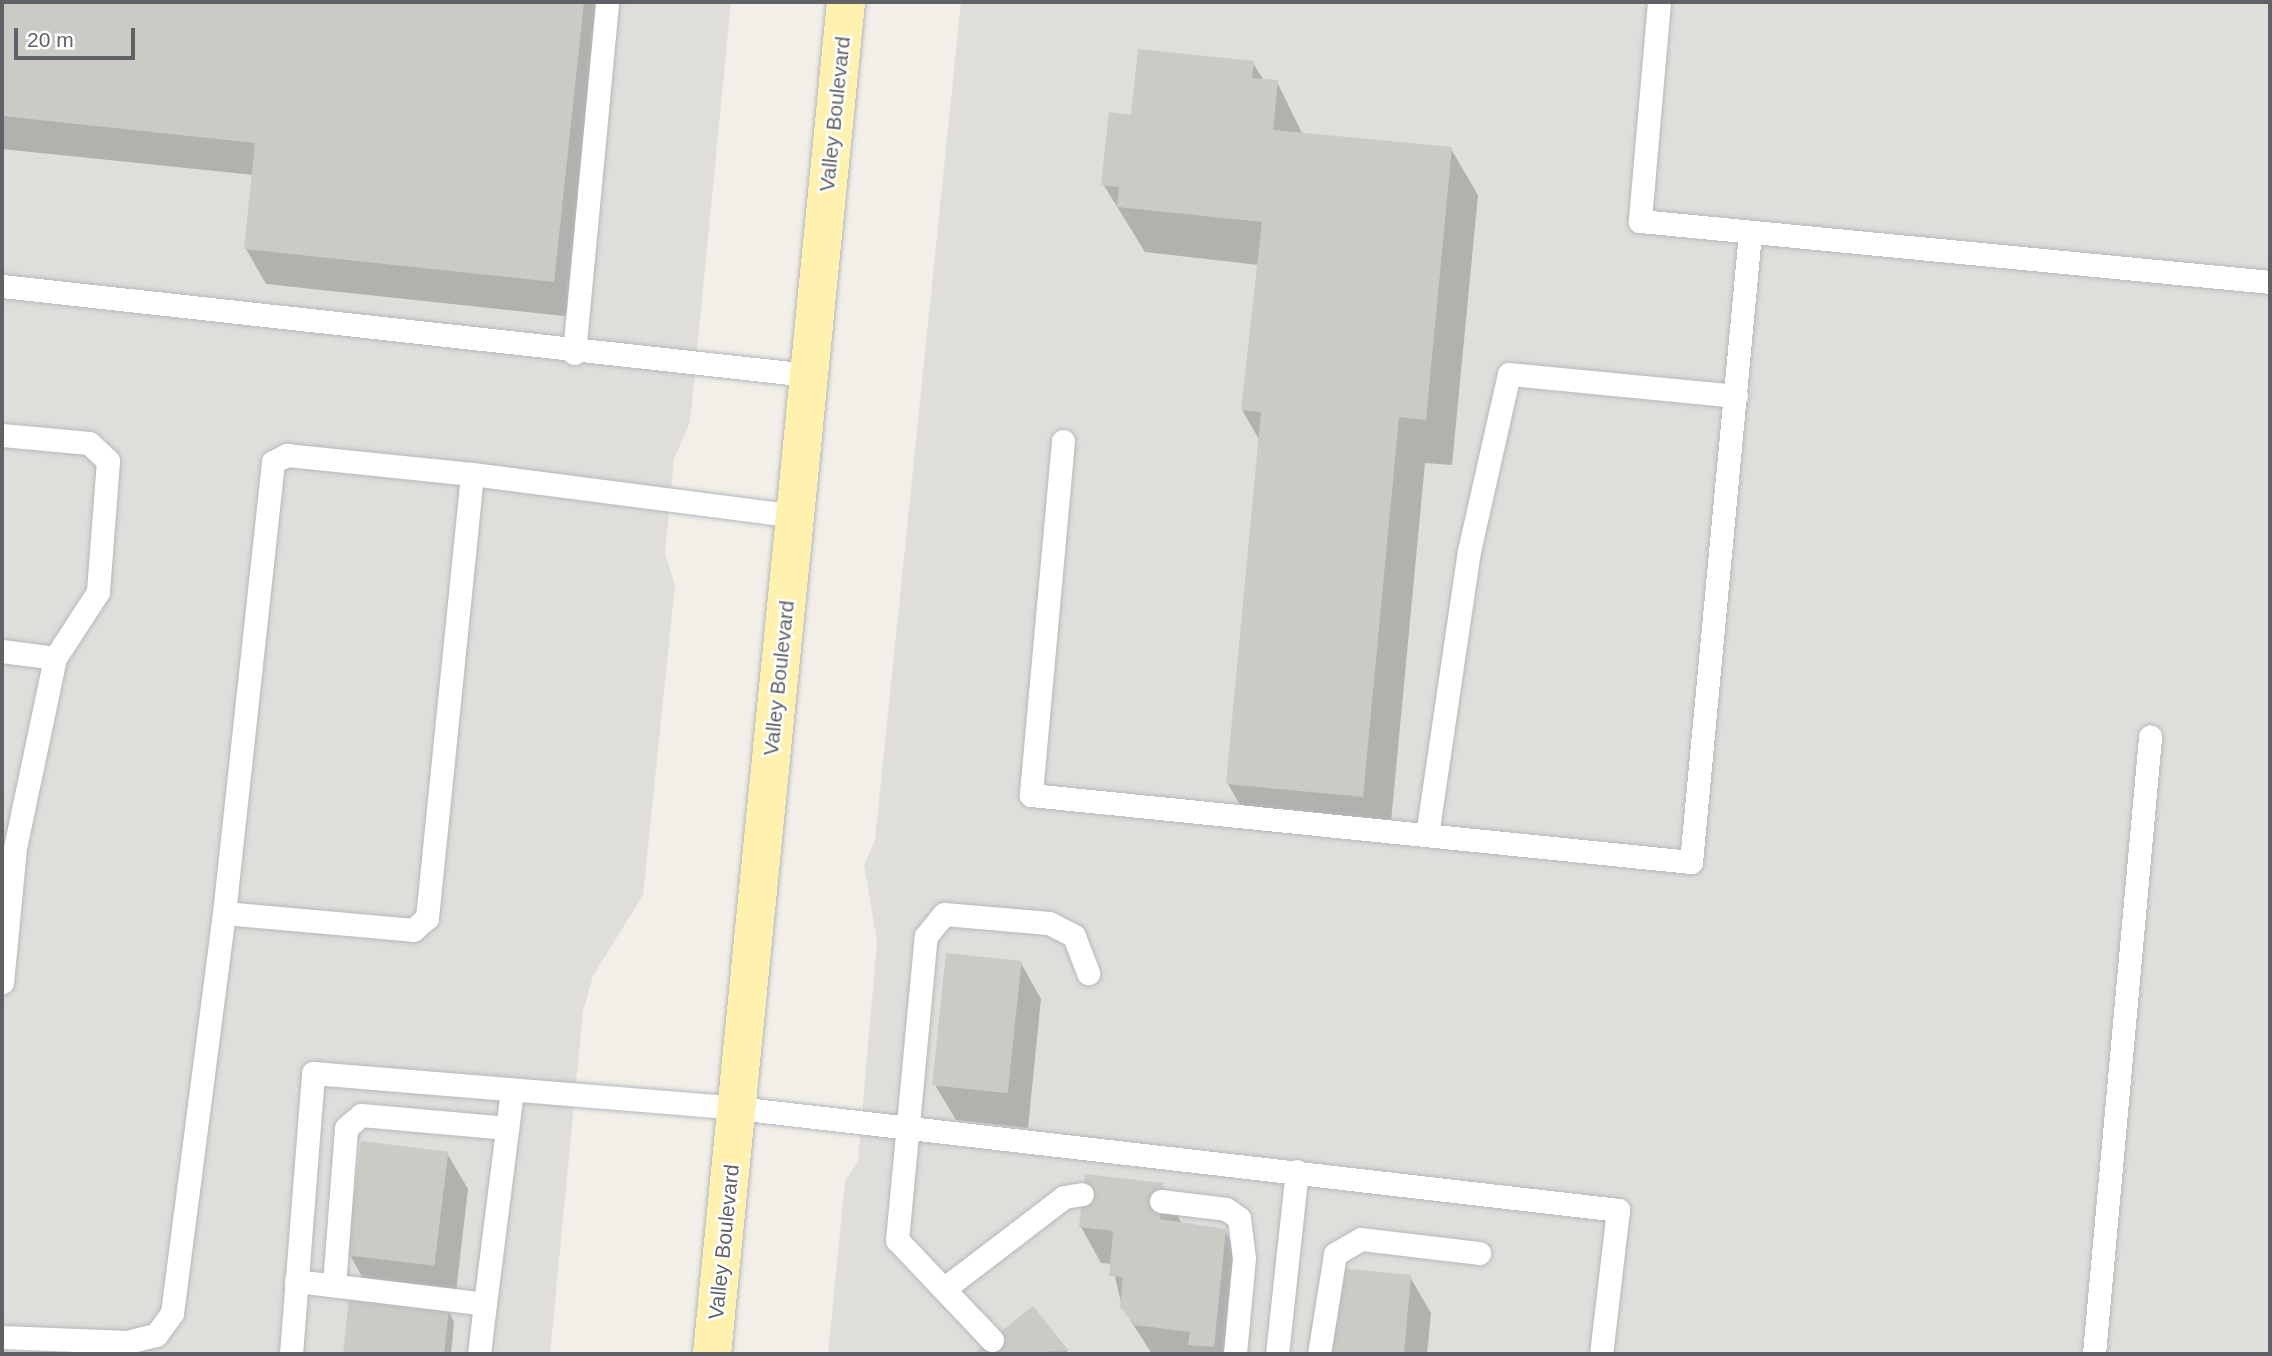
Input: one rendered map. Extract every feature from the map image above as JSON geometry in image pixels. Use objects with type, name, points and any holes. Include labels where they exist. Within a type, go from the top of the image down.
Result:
[{"type":"main road","name":"Valley Boulevard","points":[[712,1354],[846,2]]},
{"type":"lane","points":[[574,353],[607,2]]},
{"type":"lane","points":[[1659,2],[1640,221],[2270,282]]},
{"type":"lane","points":[[1063,441],[1031,795],[1691,862],[1751,233]]},
{"type":"lane","points":[[2,286],[574,353],[808,375]]},
{"type":"lane","points":[[1427,835],[1469,551],[1509,374],[1736,396]]},
{"type":"lane","points":[[2,435],[89,443],[108,461],[98,592],[55,657],[8,848],[2,982]]},
{"type":"lane","points":[[2,1337],[127,1342],[156,1335],[172,1313],[224,913],[272,462],[287,455],[472,474],[795,516]]},
{"type":"lane","points":[[224,913],[413,930],[427,918],[472,474]]},
{"type":"lane","points":[[2,652],[55,657]]},
{"type":"lane","points":[[2094,1354],[2150,737]]},
{"type":"lane","points":[[992,1340],[897,1240],[926,936],[944,914],[1049,923],[1073,936],[1088,973]]},
{"type":"lane","points":[[291,1354],[313,1073],[737,1108],[1618,1210],[1601,1354]]},
{"type":"lane","points":[[479,1354],[512,1090]]},
{"type":"lane","points":[[334,1285],[346,1128],[361,1115],[507,1128]]},
{"type":"lane","points":[[1277,1354],[1297,1171]]},
{"type":"lane","points":[[945,1288],[1064,1197],[1082,1194]]},
{"type":"lane","points":[[1161,1201],[1226,1209],[1239,1218],[1244,1258],[1235,1354]]},
{"type":"lane","points":[[1319,1354],[1335,1254],[1361,1239],[1479,1253]]},
{"type":"lane","points":[[296,1281],[485,1304]]},
{"type":"shaded area","points":[[2,2],[731,2],[690,422],[674,459],[665,553],[675,585],[643,895],[593,976],[583,1011],[550,1354],[2,1354]]},
{"type":"shaded area","points":[[961,2],[2270,2],[2270,1354],[828,1354],[845,1182],[858,1160],[877,942],[864,865],[875,840]]},
{"type":"building","points":[[2,2],[584,2],[554,282],[244,249],[255,143],[2,116]]},
{"type":"building","points":[[1138,49],[1254,61],[1252,78],[1278,80],[1273,130],[1452,147],[1426,420],[1399,417],[1363,797],[1226,784],[1261,412],[1241,410],[1262,222],[1117,207],[1119,187],[1101,185],[1109,112],[1131,115]]},
{"type":"building","points":[[946,953],[1022,961],[1008,1093],[932,1085]]},
{"type":"building","points":[[361,1141],[448,1152],[434,1266],[347,1255]]},
{"type":"building","points":[[1085,1174],[1163,1183],[1160,1219],[1226,1229],[1214,1347],[1188,1345],[1190,1332],[1135,1325],[1120,1307],[1123,1277],[1109,1276],[1113,1231],[1079,1227]]},
{"type":"building","points":[[1340,1268],[1411,1275],[1404,1354],[1308,1354],[1311,1325],[1334,1327]]},
{"type":"building","points":[[349,1298],[449,1308],[444,1354],[343,1354]]},
{"type":"building","points":[[1033,1306],[1069,1351],[973,1354]]}]
